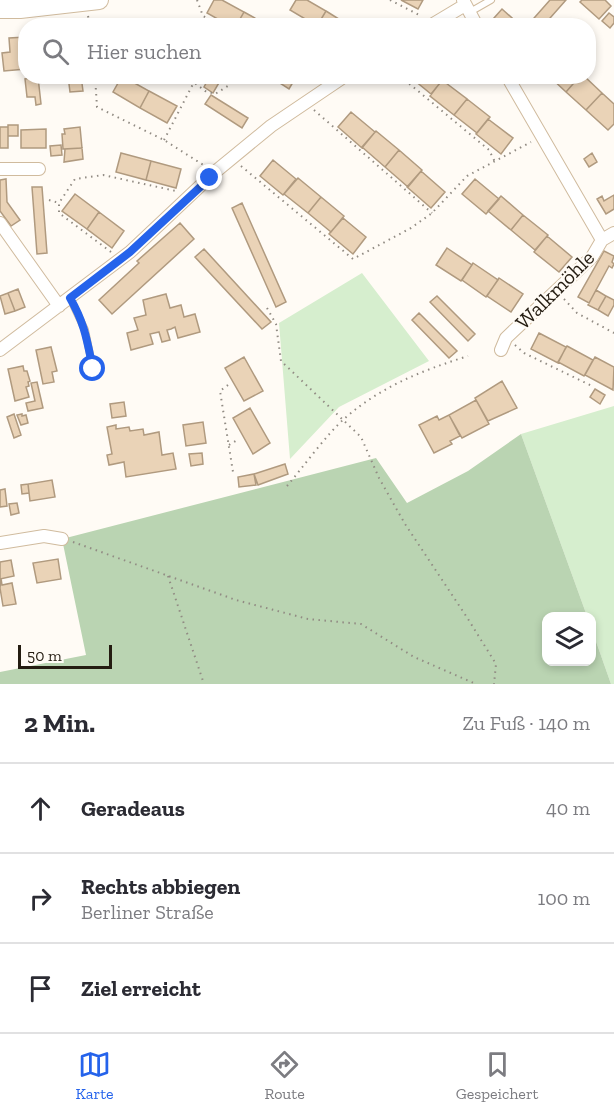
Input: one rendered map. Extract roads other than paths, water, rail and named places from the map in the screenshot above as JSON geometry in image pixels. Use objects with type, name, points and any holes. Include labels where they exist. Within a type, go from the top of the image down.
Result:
[{"type":"street","points":[[0,9],[20,9],[99,0]]},
{"type":"street","points":[[443,18],[466,6]]},
{"type":"street","points":[[0,350],[120,259],[215,172],[271,126],[333,84]]},
{"type":"street","points":[[512,84],[602,240]]},
{"type":"street","points":[[0,169],[39,169]]},
{"type":"street","points":[[0,224],[64,302]]},
{"type":"street","name":"Walkmöhle","points":[[501,351],[506,338],[592,257],[602,240],[614,233]]},
{"type":"street","points":[[0,543],[44,536],[62,538]]},
{"type":"lane","points":[[466,6],[491,0]]},
{"type":"lane","points":[[64,302],[80,316],[93,369]]}]
